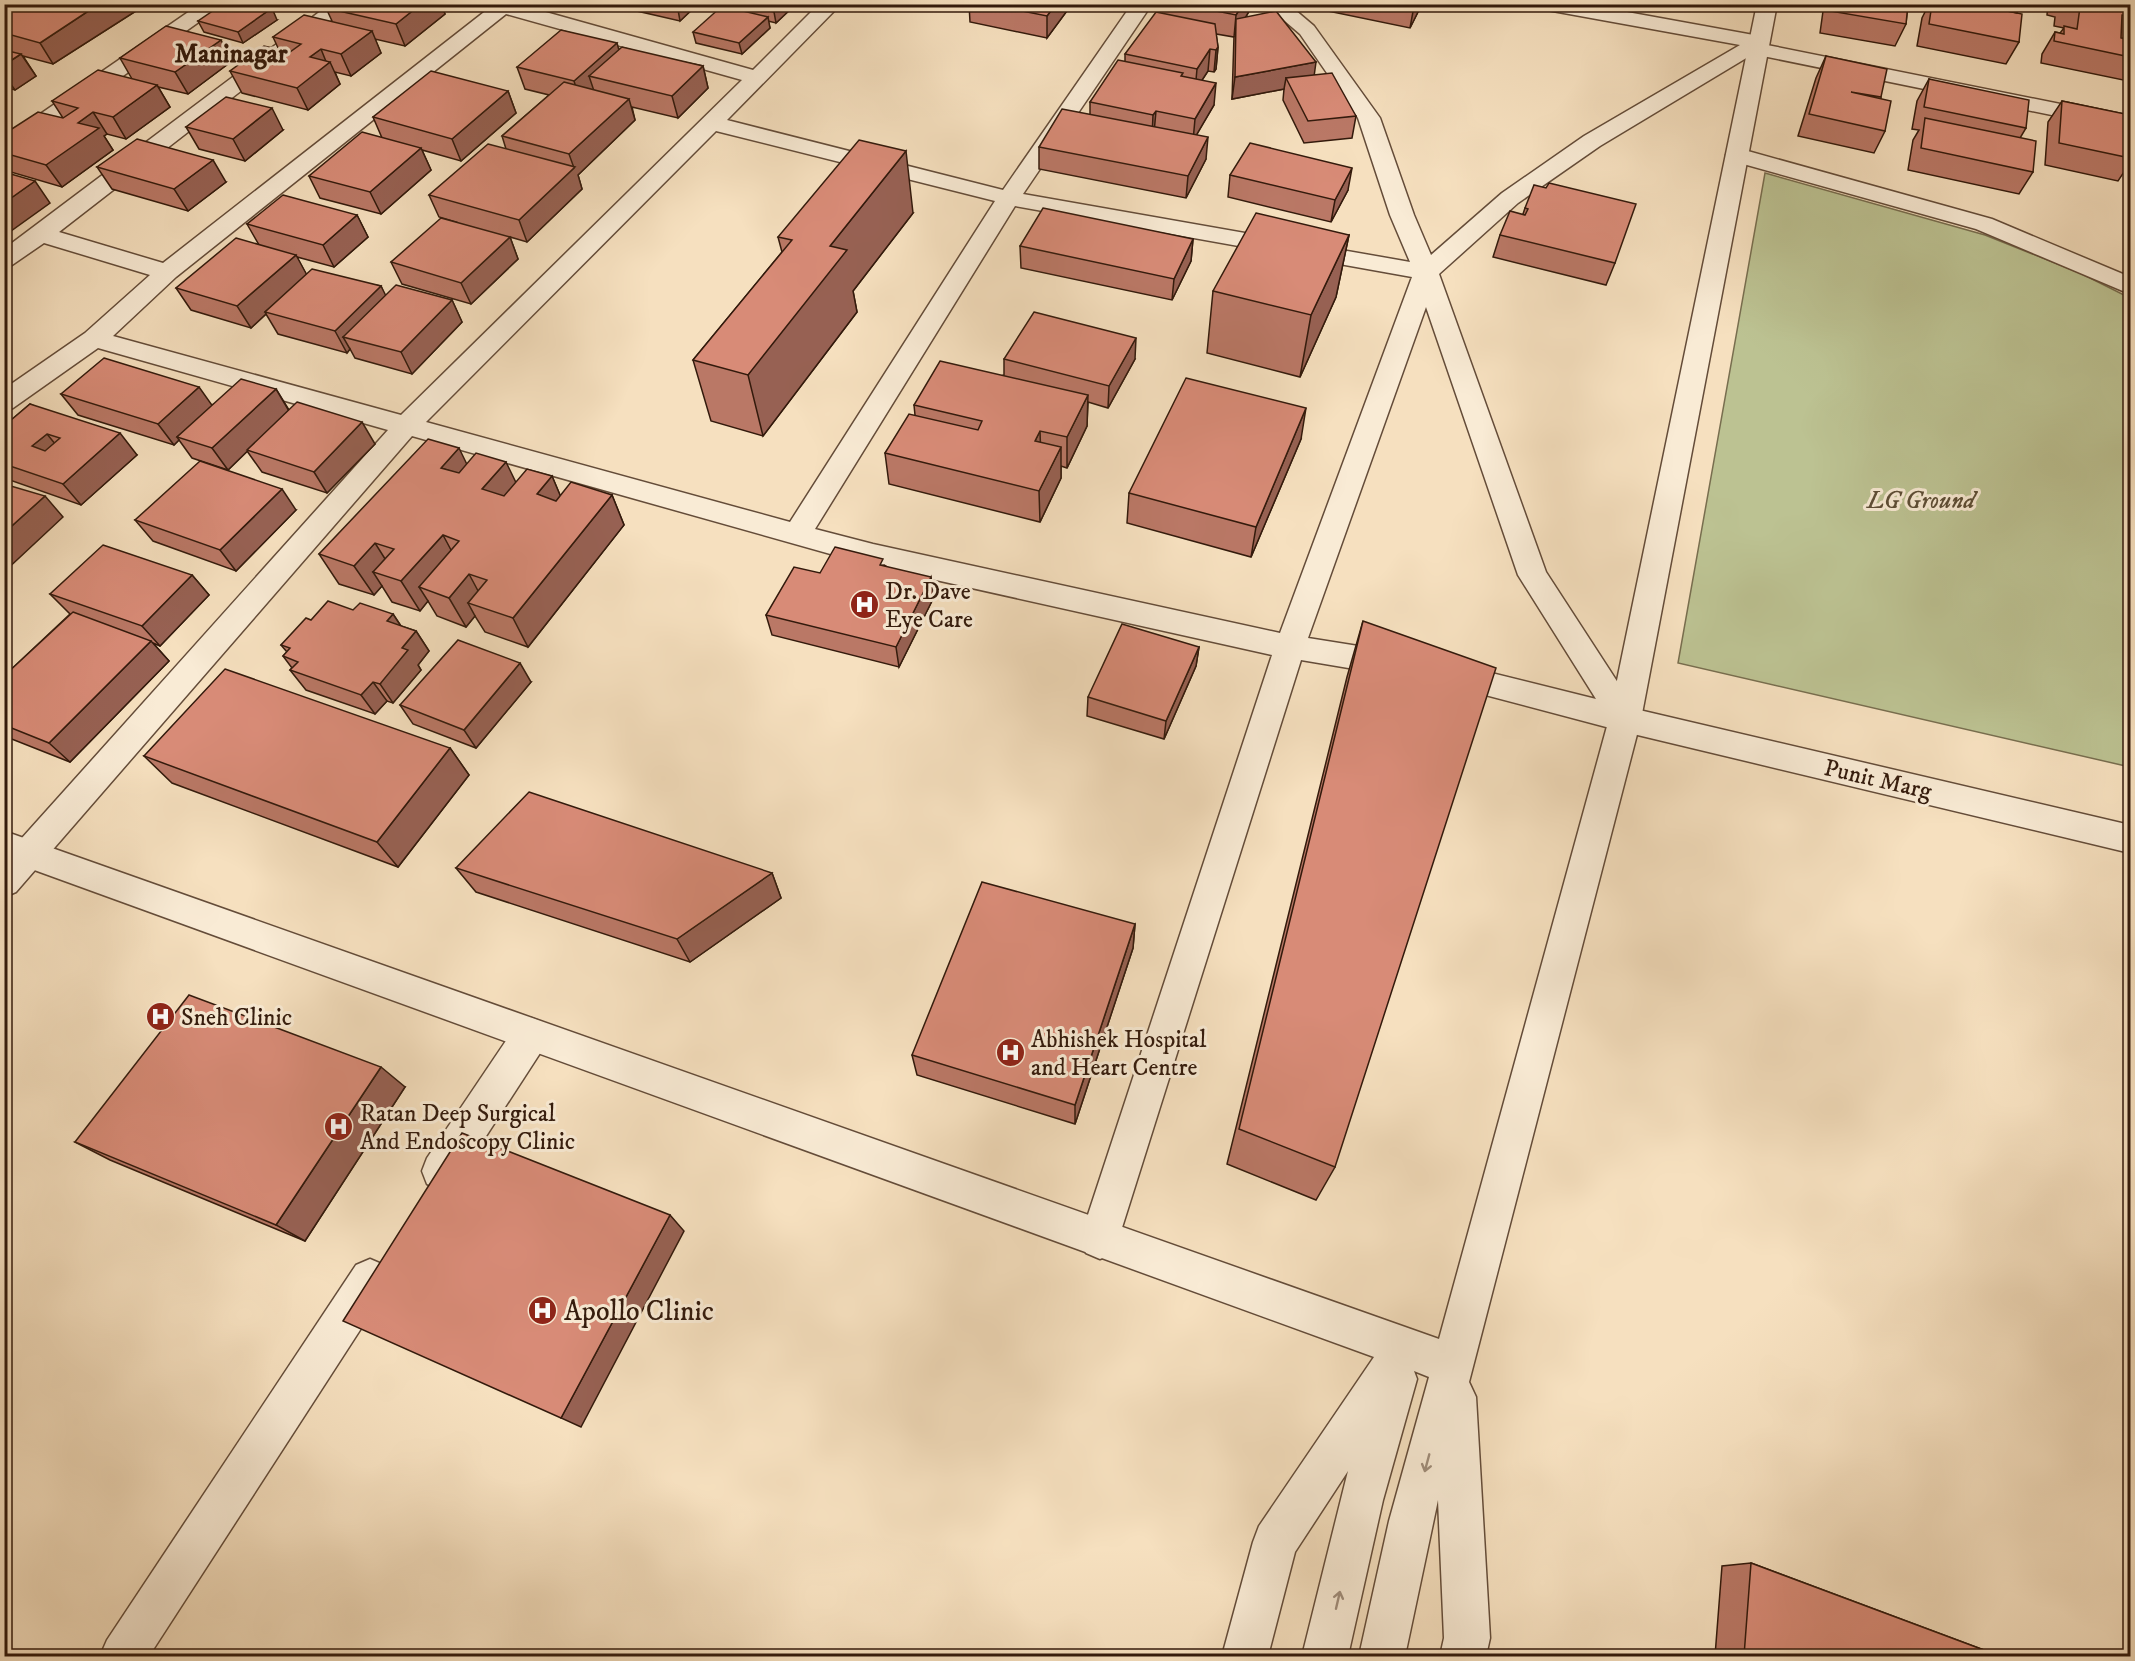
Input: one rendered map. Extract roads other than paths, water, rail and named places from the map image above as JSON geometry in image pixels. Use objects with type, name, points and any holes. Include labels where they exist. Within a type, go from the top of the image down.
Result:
[{"type":"street","points":[[4,150],[214,4]]},
{"type":"street","points":[[4,260],[343,4]]},
{"type":"street","points":[[4,882],[17,850],[406,426],[831,4]]},
{"type":"street","points":[[797,534],[1008,198],[1142,4]]},
{"type":"street","points":[[1275,4],[1307,30],[1369,118],[1402,215],[1426,272],[1532,576],[1625,719]]},
{"type":"street","points":[[1547,4],[1758,45],[2130,124]]},
{"type":"street","points":[[1383,1656],[1411,1521],[1625,719],[1767,4]]},
{"type":"street","points":[[4,402],[94,339],[167,272],[501,6],[758,78]]},
{"type":"street","points":[[1100,1239],[1290,647],[1426,272],[1510,198],[1592,141],[1758,45]]},
{"type":"street","points":[[712,123],[1008,198],[1426,272]]},
{"type":"street","points":[[1737,155],[1984,224],[2090,267],[2130,286]]},
{"type":"street","points":[[41,234],[167,272]]},
{"type":"street","name":"Punit Marg","points":[[94,339],[873,555],[1290,647],[1434,670],[1625,719],[2130,839]]},
{"type":"street","points":[[17,850],[1453,1365]]},
{"type":"street","points":[[419,1205],[531,1035]]},
{"type":"street","points":[[123,1656],[393,1245]]},
{"type":"street","points":[[1325,1656],[1361,1500],[1405,1348]]},
{"type":"street","points":[[1245,1656],[1275,1542],[1405,1348]]},
{"type":"street","points":[[1453,1365],[1467,1638],[1463,1656]]},
{"type":"place","name":"Dr. Dave Eye Care","points":[[864,605]]},
{"type":"place","name":"Sneh Clinic","points":[[160,1017]]},
{"type":"place","name":"Abhishek Hospital and Heart Centre","points":[[1010,1053]]},
{"type":"place","name":"Ratan Deep Surgical And Endoscopy Clinic","points":[[339,1127]]},
{"type":"place","name":"Apollo Clinic","points":[[543,1310]]},
{"type":"district","name":"Maninagar","points":[[231,53]]},
{"type":"park label","name":"LG Ground","points":[[1921,500]]}]
